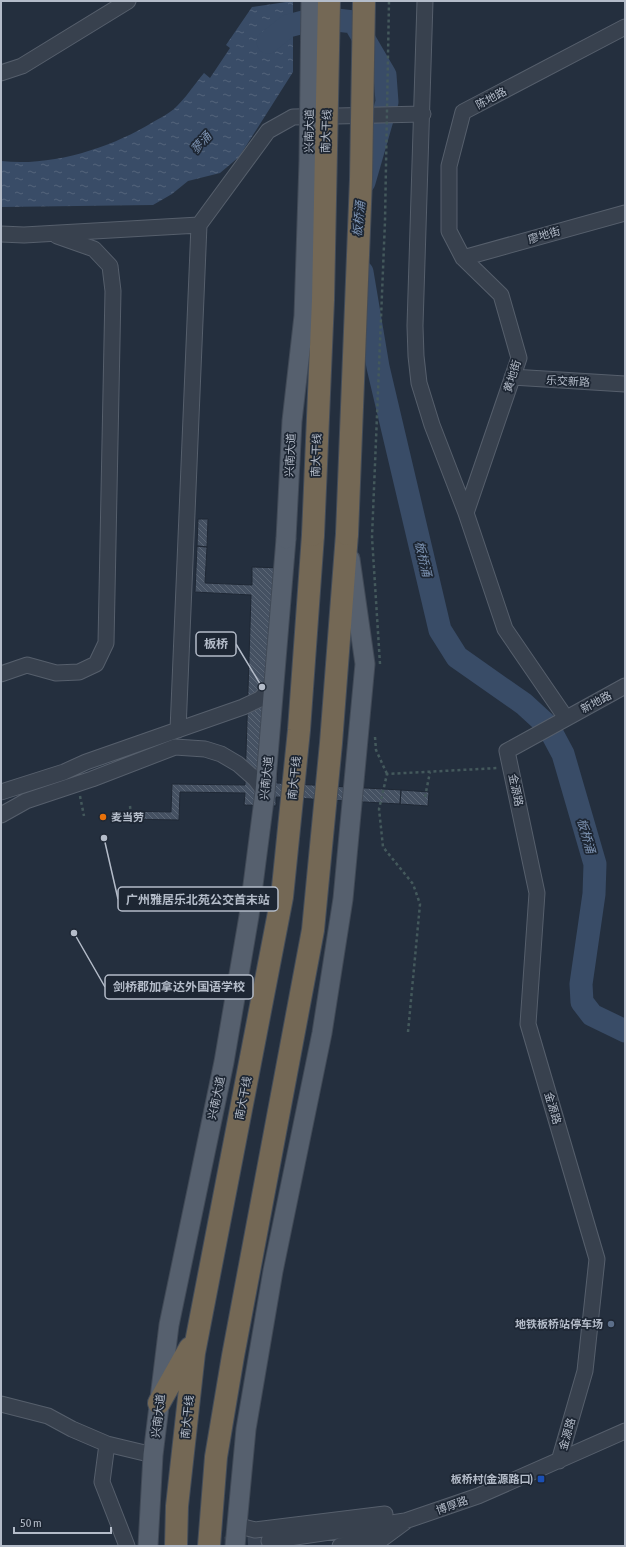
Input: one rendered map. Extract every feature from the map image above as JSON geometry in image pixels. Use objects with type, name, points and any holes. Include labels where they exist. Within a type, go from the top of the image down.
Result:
[{"type":"highway","name":"南大干线","points":[[176,1546],[177,1506],[197,1336],[282,897],[299,730],[313,535],[323,300],[329,1]]},
{"type":"highway","points":[[209,1546],[216,1457],[233,1356],[313,930],[331,743],[347,534],[361,179],[364,1]]},
{"type":"highway","points":[[292,421],[323,300]]},
{"type":"highway","points":[[159,1403],[197,1336]]},
{"type":"main road","name":"兴南大道","points":[[148,1546],[153,1456],[169,1325],[224,1062],[249,916],[265,792],[286,539],[292,421],[304,316],[309,161],[311,1]]},
{"type":"main road","points":[[235,1546],[246,1429],[273,1271],[322,1033],[343,899],[365,664],[347,534]]},
{"type":"street","points":[[1,73],[22,66],[128,1]]},
{"type":"street","points":[[426,1],[416,356],[419,383],[432,425],[466,513],[505,629],[566,718]]},
{"type":"street","name":"陈地路","points":[[449,231],[449,166],[463,112],[625,27]]},
{"type":"street","points":[[178,730],[195,225],[268,131],[293,117],[423,114]]},
{"type":"street","name":"廖地街","points":[[463,258],[625,213]]},
{"type":"street","points":[[1,234],[50,234],[195,225]]},
{"type":"street","name":"黄地街","points":[[449,231],[463,258],[501,295],[519,358],[466,513]]},
{"type":"street","points":[[1,674],[27,665],[56,673],[79,672],[96,664],[106,643],[114,291],[110,266],[94,249],[50,234]]},
{"type":"street","name":"乐交新路","points":[[512,377],[625,384]]},
{"type":"street","points":[[1,792],[64,772],[86,762],[243,707],[260,699],[274,684]]},
{"type":"street","name":"新地路","points":[[507,751],[625,686]]},
{"type":"street","points":[[1,815],[26,801],[92,779],[175,747],[205,749],[221,754],[238,764],[255,779],[265,792]]},
{"type":"street","name":"金源路","points":[[507,751],[537,893],[528,1024],[597,1259],[585,1371],[559,1461]]},
{"type":"street","points":[[86,762],[92,779]]},
{"type":"street","points":[[1,1404],[48,1416],[72,1429],[107,1444],[153,1456]]},
{"type":"street","name":"博厚路","points":[[269,1541],[405,1522],[478,1496],[625,1431]]},
{"type":"street","points":[[107,1444],[102,1482],[127,1546]]},
{"type":"street","points":[[236,1526],[255,1530],[389,1514],[405,1522],[382,1539],[340,1546]]},
{"type":"path","points":[[379,672],[380,664],[372,537],[385,229],[390,1]]},
{"type":"path","points":[[375,732],[376,750],[387,774],[379,809],[383,847],[413,884],[420,904],[408,1032]]},
{"type":"path","points":[[387,774],[511,767]]},
{"type":"path","points":[[425,797],[430,772]]},
{"type":"path","points":[[77,783],[84,816]]},
{"type":"path","points":[[130,806],[132,815]]},
{"type":"water","name":"蓼涌","points":[[293,1],[293,72],[239,157],[220,173],[188,181],[172,194],[153,205],[1,207],[1,161],[40,161],[80,154],[119,140],[164,116],[174,109],[204,73],[210,78],[230,48],[226,45],[252,7]]},
{"type":"building","points":[[198,519],[208,519],[207,547],[197,546]]},
{"type":"building","points":[[197,546],[207,547],[205,583],[252,585],[252,567],[284,568],[277,783],[401,790],[400,804],[276,797],[276,806],[244,805],[245,793],[180,792],[179,820],[124,819],[125,811],[171,812],[172,784],[245,785],[251,595],[195,592]]},
{"type":"building","points":[[401,790],[429,792],[428,806],[400,804]]},
{"type":"waterway","name":"板桥涌","points":[[268,42],[288,26],[319,18],[354,22],[385,75],[387,102],[364,182]]},
{"type":"waterway","name":"板桥涌","points":[[362,272],[378,367],[440,630],[457,657],[524,704],[548,726],[563,754],[595,864],[594,894],[581,984],[582,1002],[592,1015],[625,1031]]},
{"type":"tunnel","points":[[202,1546],[269,1541]]},
{"type":"place","name":"板桥","points":[[262,687]]},
{"type":"place","name":"麦当劳","points":[[103,817]]},
{"type":"place","name":"广州雅居乐北苑公交首末站","points":[[104,838]]},
{"type":"place","name":"剑桥郡加拿达外国语学校","points":[[74,933]]},
{"type":"place","name":"地铁板桥站停车场","points":[[611,1324]]},
{"type":"place","name":"板桥村(金源路口)","points":[[541,1479]]}]
